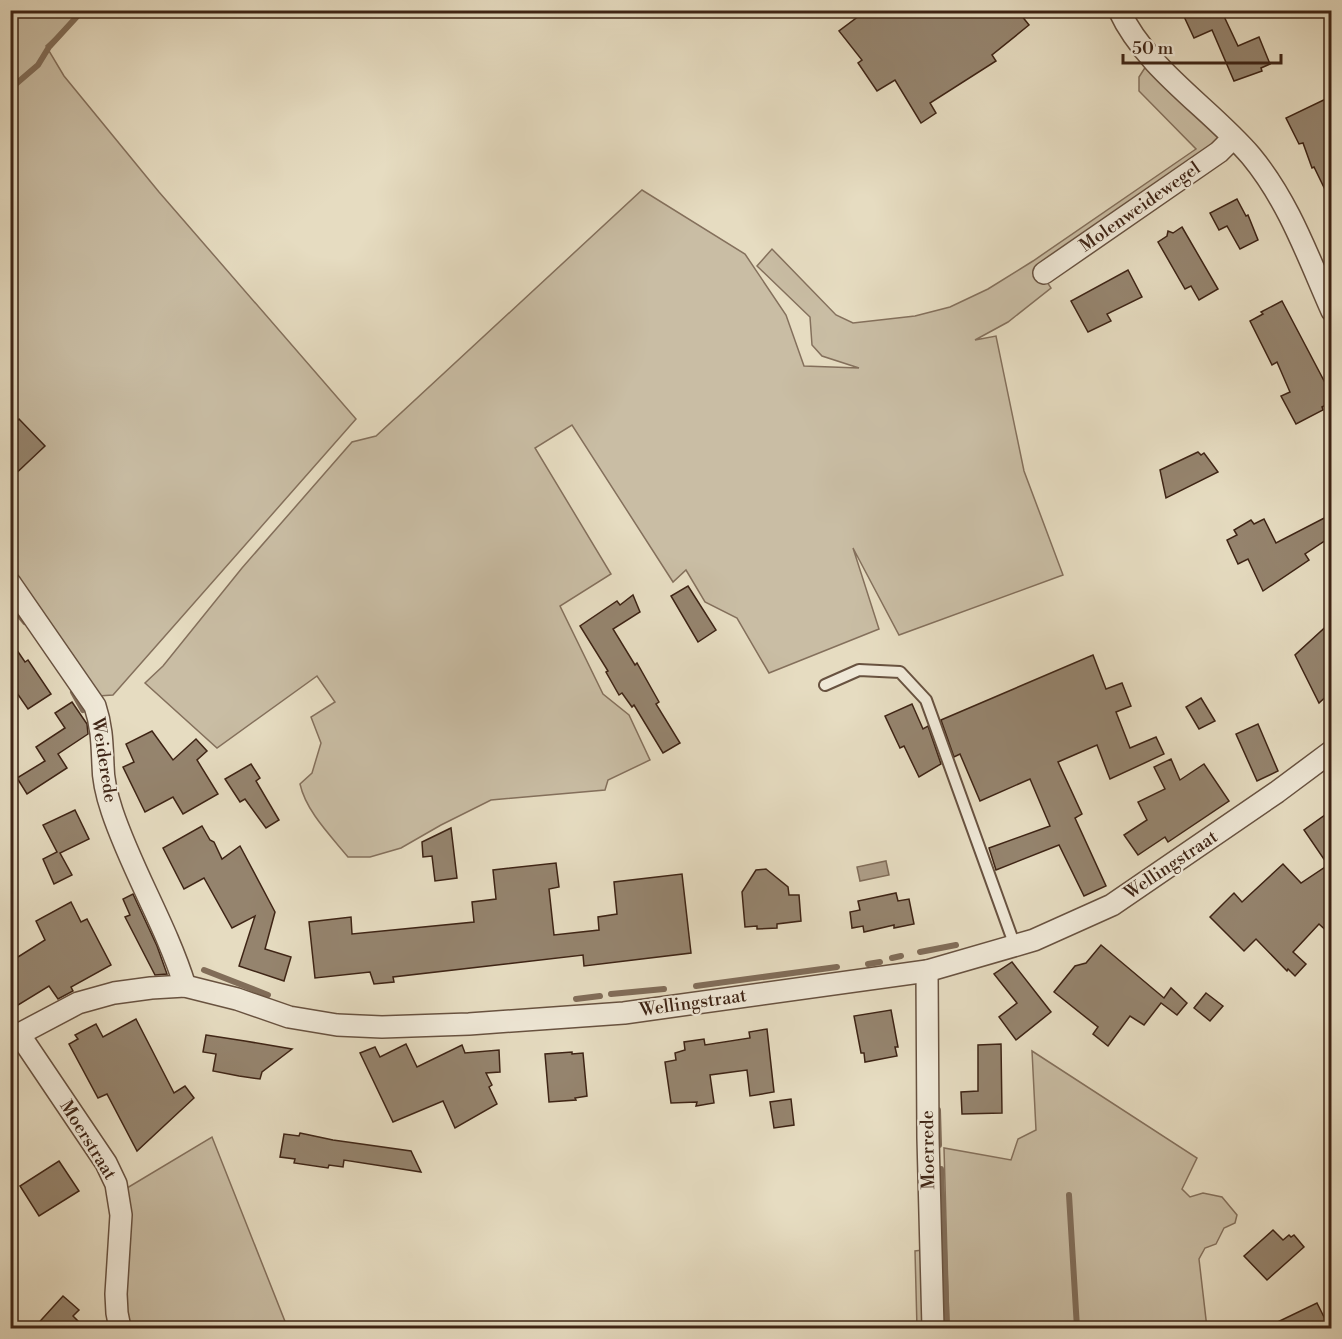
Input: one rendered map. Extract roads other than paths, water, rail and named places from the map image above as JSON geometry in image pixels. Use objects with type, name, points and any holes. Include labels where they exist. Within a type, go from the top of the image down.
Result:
[{"type":"street","points":[[1119,10],[1124,23],[1142,49],[1233,138],[1272,183],[1288,211],[1332,311]]},
{"type":"street","name":"Molenweidewegel","points":[[1044,273],[1219,152],[1233,138]]},
{"type":"street","name":"Weiderede","points":[[10,583],[95,706],[101,723],[105,787],[112,810],[178,963],[185,986]]},
{"type":"street","name":"Wellingstraat","points":[[15,1037],[78,1003],[114,993],[151,987],[185,986],[237,999],[289,1017],[337,1025],[382,1027],[468,1024],[624,1013],[927,971],[1015,946],[1061,929],[1112,905],[1272,796],[1332,752]]},
{"type":"street","name":"Moerrede","points":[[927,971],[933,1329]]},
{"type":"street","name":"Moerstraat","points":[[15,1037],[106,1163],[116,1184],[121,1215],[116,1294],[120,1329]]},
{"type":"lane","points":[[825,685],[859,670],[900,672],[926,700],[1015,946]]},
{"type":"waterway","points":[[10,89],[38,65],[49,47],[83,10]]},
{"type":"waterway","points":[[10,604],[25,622]]},
{"type":"waterway","points":[[73,692],[83,710]]},
{"type":"waterway","points":[[920,952],[956,945]]},
{"type":"waterway","points":[[892,958],[901,956]]},
{"type":"waterway","points":[[868,964],[880,962]]},
{"type":"waterway","points":[[696,986],[837,967]]},
{"type":"waterway","points":[[204,970],[268,995]]},
{"type":"waterway","points":[[611,994],[664,989]]},
{"type":"waterway","points":[[576,999],[600,996]]},
{"type":"waterway","points":[[938,1110],[939,1145]]},
{"type":"waterway","points":[[941,1169],[947,1328]]},
{"type":"waterway","points":[[1069,1195],[1077,1328]]}]
